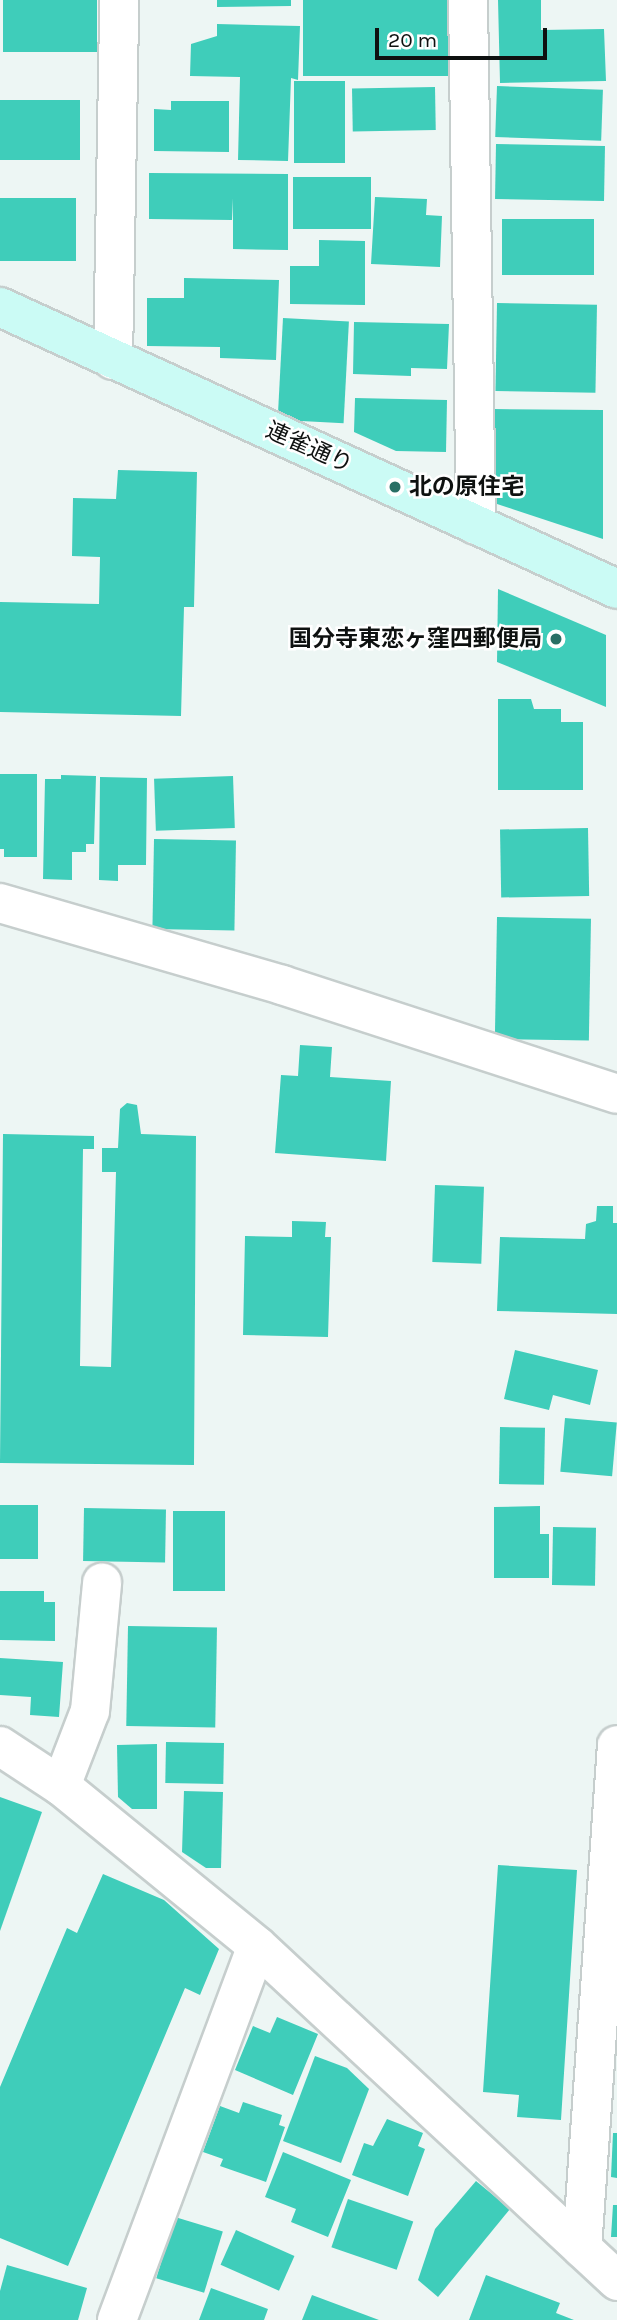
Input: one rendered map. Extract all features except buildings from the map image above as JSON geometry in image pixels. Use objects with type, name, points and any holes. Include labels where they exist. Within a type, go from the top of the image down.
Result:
[{"type":"main road","name":"連雀通り","points":[[0,307],[617,589]]},
{"type":"street","points":[[113,360],[119,0]]},
{"type":"street","points":[[468,0],[476,525]]},
{"type":"street","points":[[0,903],[282,985],[617,1094]]},
{"type":"street","points":[[61,1786],[90,1711],[102,1583]]},
{"type":"street","points":[[582,2248],[617,1745]]},
{"type":"street","points":[[0,1746],[61,1786],[257,1945],[617,2281]]},
{"type":"street","points":[[117,2320],[257,1945]]},
{"type":"place","name":"北の原住宅","points":[[395,487]]},
{"type":"place","name":"国分寺東恋ヶ窪四郵便局","points":[[556,639]]}]
